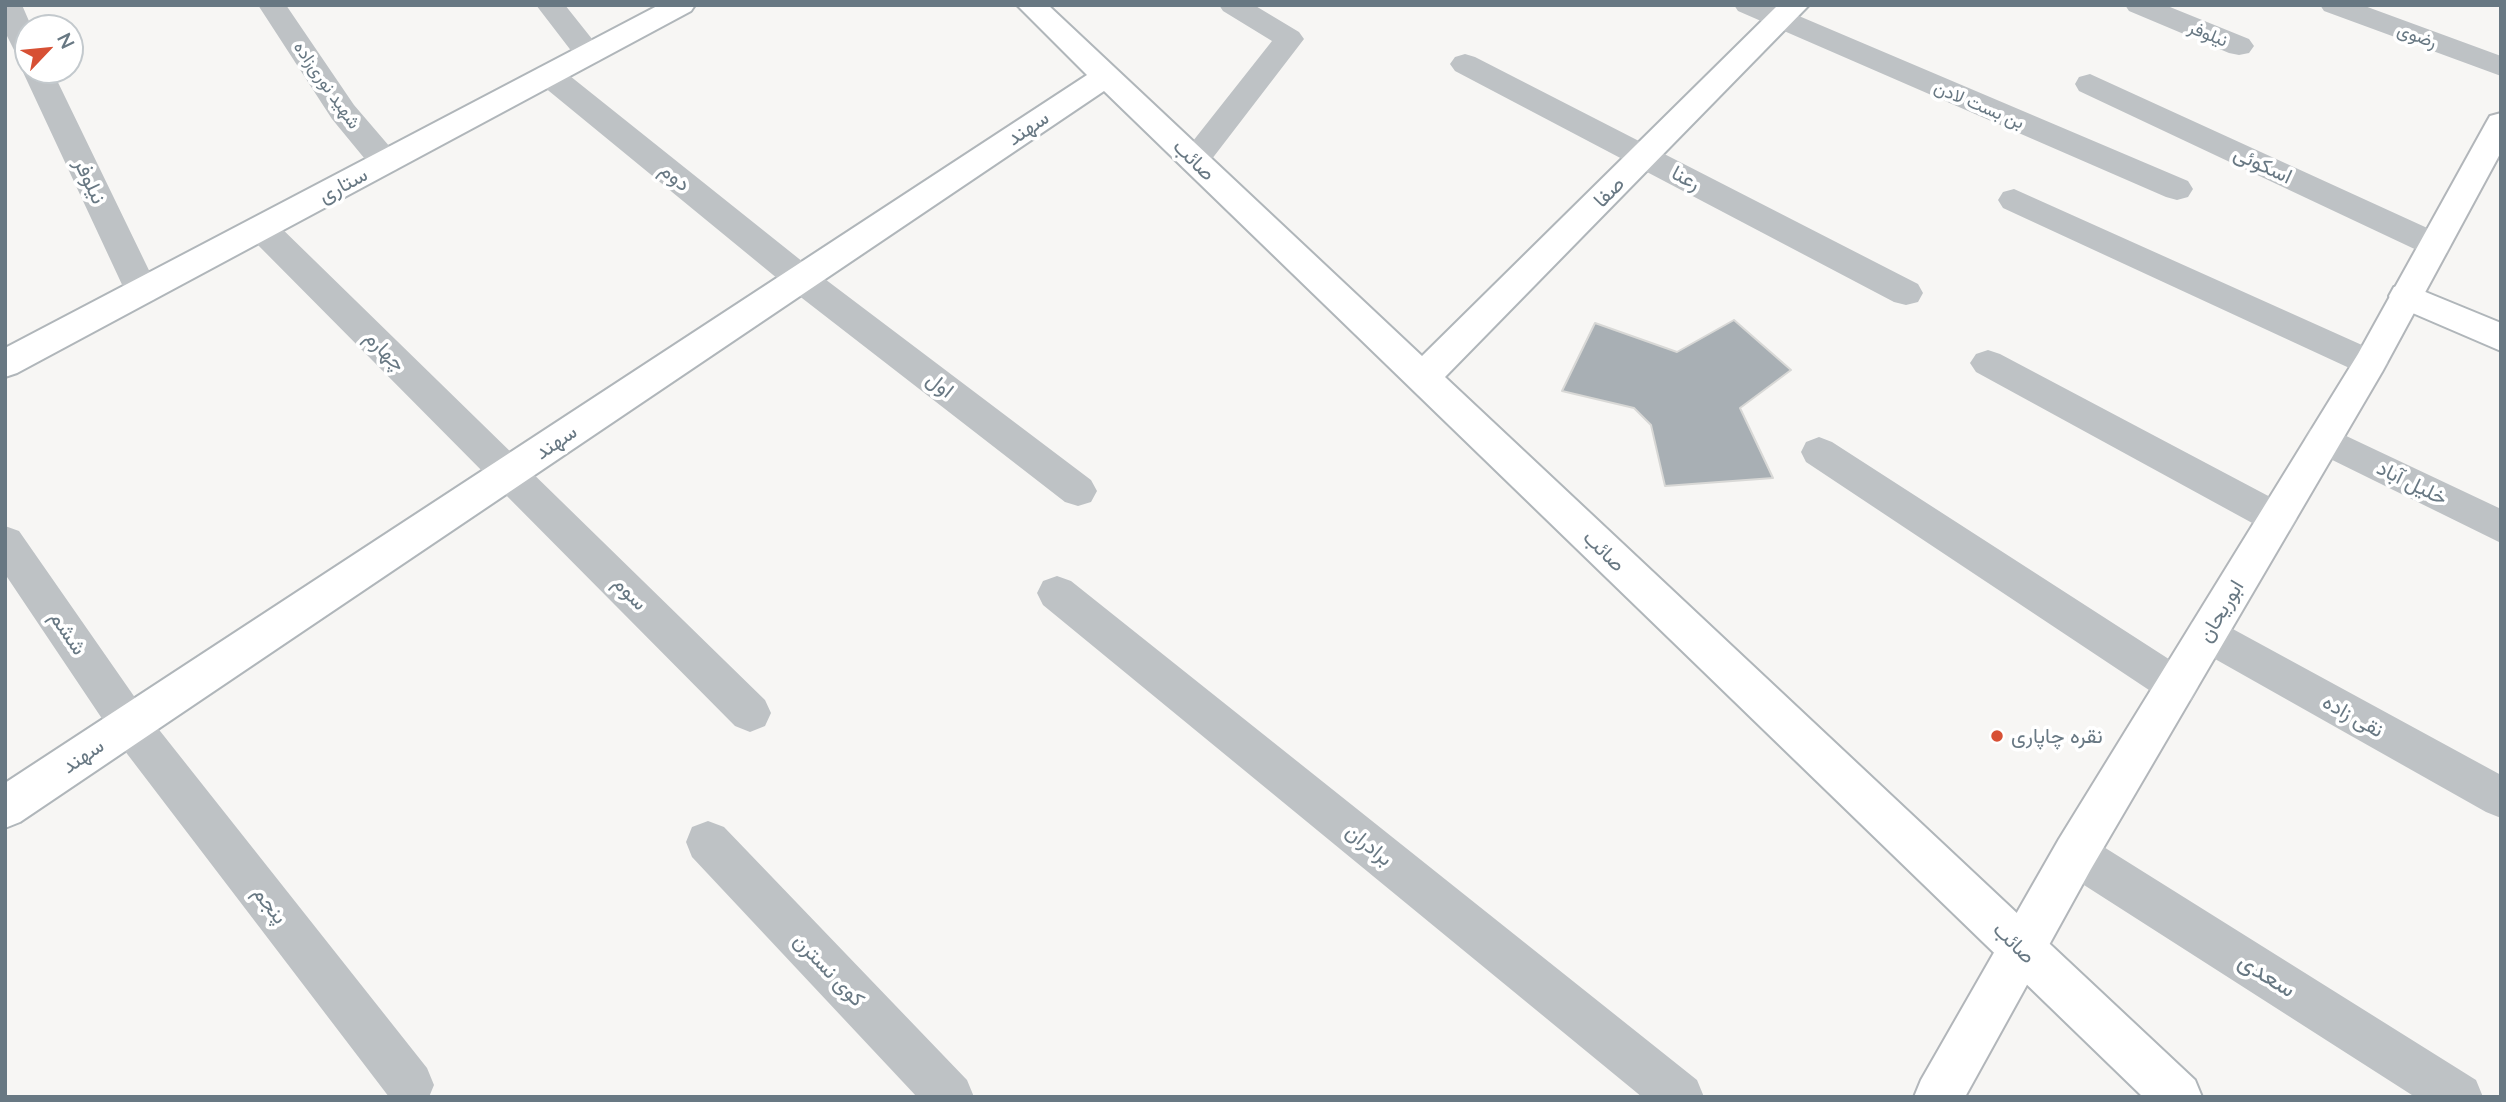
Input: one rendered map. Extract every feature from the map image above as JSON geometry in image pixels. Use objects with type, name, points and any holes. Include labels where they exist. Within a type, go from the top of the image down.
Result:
[{"type":"main road","name":"ستاری","points":[[5,364],[681,5]]},
{"type":"main road","name":"صائب","points":[[1031,5],[2178,1097]]},
{"type":"main road","name":"صفا","points":[[1422,378],[1788,13]]},
{"type":"main road","name":"سهند","points":[[5,808],[1106,76]]},
{"type":"main road","name":"ابوریحان","points":[[1938,1097],[2075,854],[2278,519],[2496,144]]},
{"type":"main road","points":[[2406,296],[2501,338]]},
{"type":"street","name":"شهید نوری‌زاده","points":[[272,5],[343,112],[385,162]]},
{"type":"street","points":[[550,5],[589,54]]},
{"type":"street","points":[[1194,160],[1289,38],[1233,5]]},
{"type":"street","name":"بن بست لادن","points":[[1748,5],[1788,13],[2177,189]]},
{"type":"street","name":"نیلوفر","points":[[2139,5],[2239,46]]},
{"type":"street","name":"رضوی","points":[[2334,5],[2501,67]]},
{"type":"street","name":"رعنا","points":[[1465,64],[1906,293]]},
{"type":"street","name":"دوم","points":[[549,75],[802,279]]},
{"type":"street","name":"نیلوفر","points":[[44,84],[142,291]]},
{"type":"street","name":"اسکوئی","points":[[2090,84],[2435,245]]},
{"type":"street","points":[[2014,200],[2370,363]]},
{"type":"street","name":"چهارم","points":[[261,229],[509,474]]},
{"type":"street","name":"اول","points":[[802,279],[1078,491]]},
{"type":"street","points":[[1988,363],[2278,519]]},
{"type":"street","name":"خلیل آباد","points":[[2323,439],[2501,527]]},
{"type":"street","points":[[1819,452],[2178,687]]},
{"type":"street","name":"سوم","points":[[509,474],[750,713]]},
{"type":"street","name":"ششم","points":[[5,542],[130,725]]},
{"type":"street","name":"برادران","points":[[1057,593],[1681,1097]]},
{"type":"street","name":"نقی زاده","points":[[2206,634],[2501,798]]},
{"type":"street","name":"پنجم","points":[[130,725],[410,1086]]},
{"type":"street","name":"کوی نسترن","points":[[708,842],[950,1097]]},
{"type":"street","name":"سعدی","points":[[2075,854],[2459,1097]]},
{"type":"building","points":[[1734,320],[1791,370],[1740,408],[1773,478],[1665,486],[1651,425],[1634,408],[1562,391],[1595,323],[1677,352]]},
{"type":"place","name":"نقره چاپاری","points":[[1997,736]]}]
